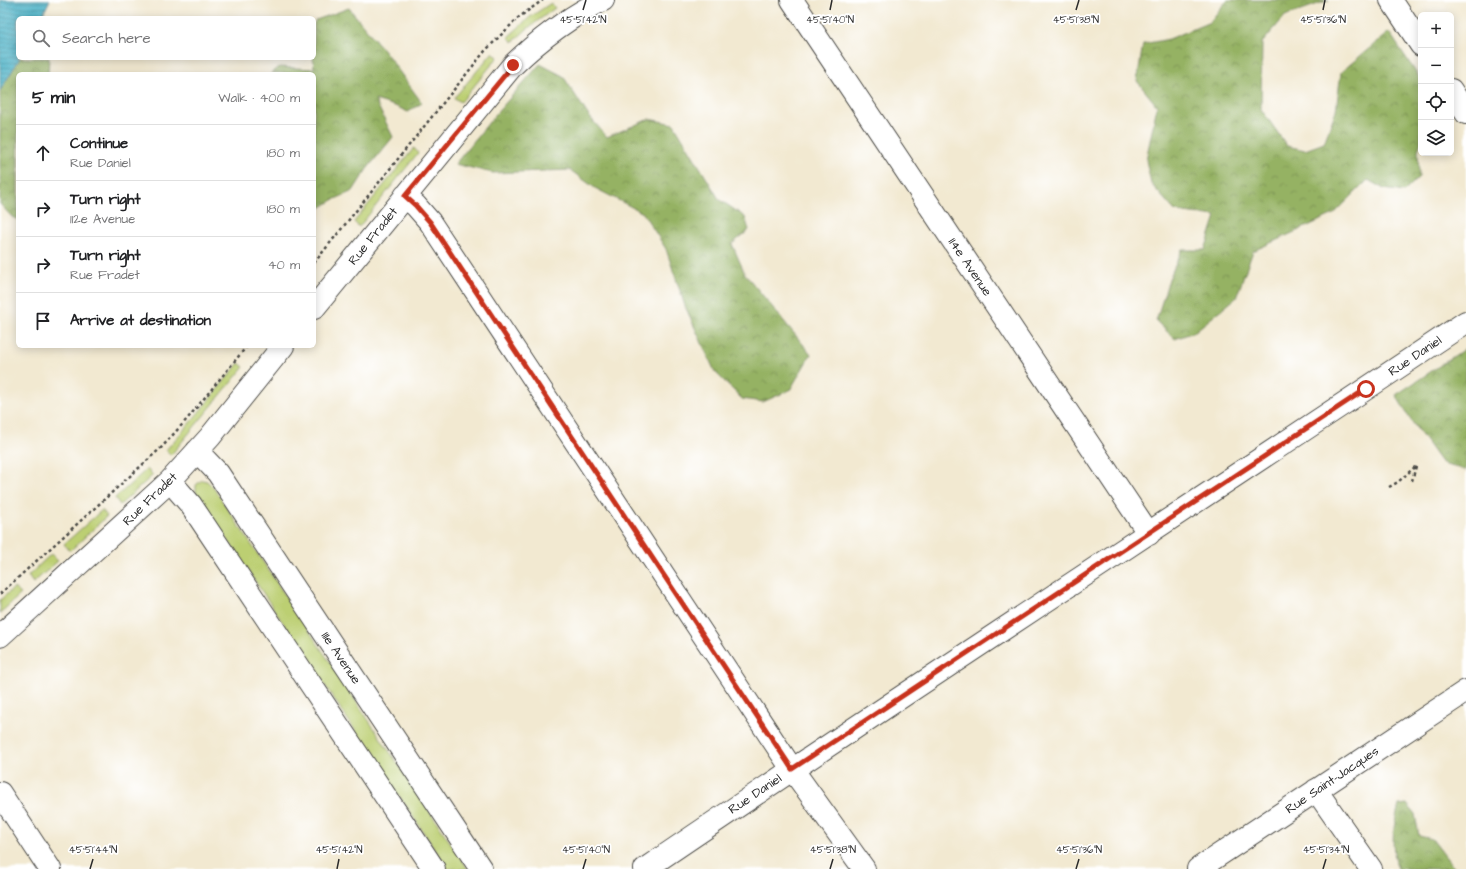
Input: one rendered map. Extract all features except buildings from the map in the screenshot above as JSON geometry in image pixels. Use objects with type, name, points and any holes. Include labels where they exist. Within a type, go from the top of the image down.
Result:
[{"type":"street","name":"Rue Fradet","points":[[316,306],[513,65],[539,41],[559,26],[578,13],[603,0]]},
{"type":"street","name":"114e Avenue","points":[[792,0],[1149,534]]},
{"type":"street","points":[[1391,0],[1418,40]]},
{"type":"street","points":[[1454,95],[1466,113]]},
{"type":"street","points":[[405,196],[430,222],[792,769],[864,869]]},
{"type":"street","name":"Rue Daniel","points":[[645,869],[792,769],[1149,534],[1466,322]]},
{"type":"street","name":"Rue Fradet","points":[[0,636],[170,481],[197,451],[281,348]]},
{"type":"street","name":"111e Avenue","points":[[197,451],[218,473],[481,869]]},
{"type":"street","points":[[170,481],[191,505],[434,869]]},
{"type":"street","name":"Rue Saint-Jacques","points":[[1198,869],[1466,691]]},
{"type":"street","points":[[1316,790],[1371,869]]},
{"type":"street","points":[[0,793],[50,869]]},
{"type":"path","points":[[316,261],[485,51],[518,18],[543,0]]},
{"type":"path","points":[[0,594],[162,447],[188,418],[245,348]]},
{"type":"path","points":[[1390,487],[1416,466],[1412,481]]},
{"type":"green space","points":[[1227,0],[1329,0],[1285,16],[1262,43],[1261,109],[1287,146],[1305,150],[1324,143],[1336,110],[1341,72],[1389,32],[1418,76],[1419,177],[1404,192],[1384,189],[1368,180],[1334,214],[1253,251],[1236,298],[1194,332],[1175,339],[1156,321],[1169,279],[1182,250],[1205,250],[1216,216],[1175,211],[1151,184],[1146,160],[1157,106],[1137,81],[1143,44],[1169,39],[1210,22]]},
{"type":"green space","points":[[551,3],[555,8],[527,29],[513,42],[508,37],[530,17]]},
{"type":"green space","points":[[349,8],[386,53],[422,103],[408,112],[375,100],[393,137],[367,169],[353,191],[333,200],[317,210],[316,216],[316,72],[272,72],[279,67],[314,69],[313,60],[316,60],[316,20]]},
{"type":"green space","points":[[493,52],[498,57],[461,102],[454,98]]},
{"type":"green space","points":[[19,60],[49,60],[48,72],[16,72],[16,219],[12,217],[0,204],[0,91]]},
{"type":"green space","points":[[540,64],[563,76],[588,115],[607,137],[649,119],[674,124],[719,199],[745,217],[749,230],[732,244],[745,274],[811,354],[790,390],[763,402],[742,399],[715,372],[685,306],[666,249],[643,213],[595,188],[570,170],[493,173],[455,164],[495,115]]},
{"type":"green space","points":[[414,148],[418,153],[359,227],[354,222]]},
{"type":"green space","points":[[1466,348],[1466,470],[1446,465],[1440,461],[1410,419],[1396,395]]},
{"type":"green space","points":[[239,363],[244,367],[171,455],[166,450]]},
{"type":"green space","points":[[147,469],[153,475],[120,505],[115,498]]},
{"type":"green space","points":[[202,480],[207,481],[213,487],[468,869],[448,869],[196,493],[196,485]]},
{"type":"green space","points":[[102,510],[107,516],[70,551],[64,544]]},
{"type":"green space","points":[[51,554],[58,561],[33,583],[28,576]]},
{"type":"green space","points":[[14,588],[21,594],[0,613],[0,600]]},
{"type":"green space","points":[[1407,804],[1415,814],[1419,836],[1432,839],[1455,869],[1398,869],[1393,845],[1395,821],[1399,805]]},
{"type":"water","points":[[0,0],[50,0],[42,16],[16,16],[16,60],[19,60],[0,91]]},
{"type":"route","points":[[513,65],[405,196],[424,214],[430,222],[792,769],[1366,389]]}]
